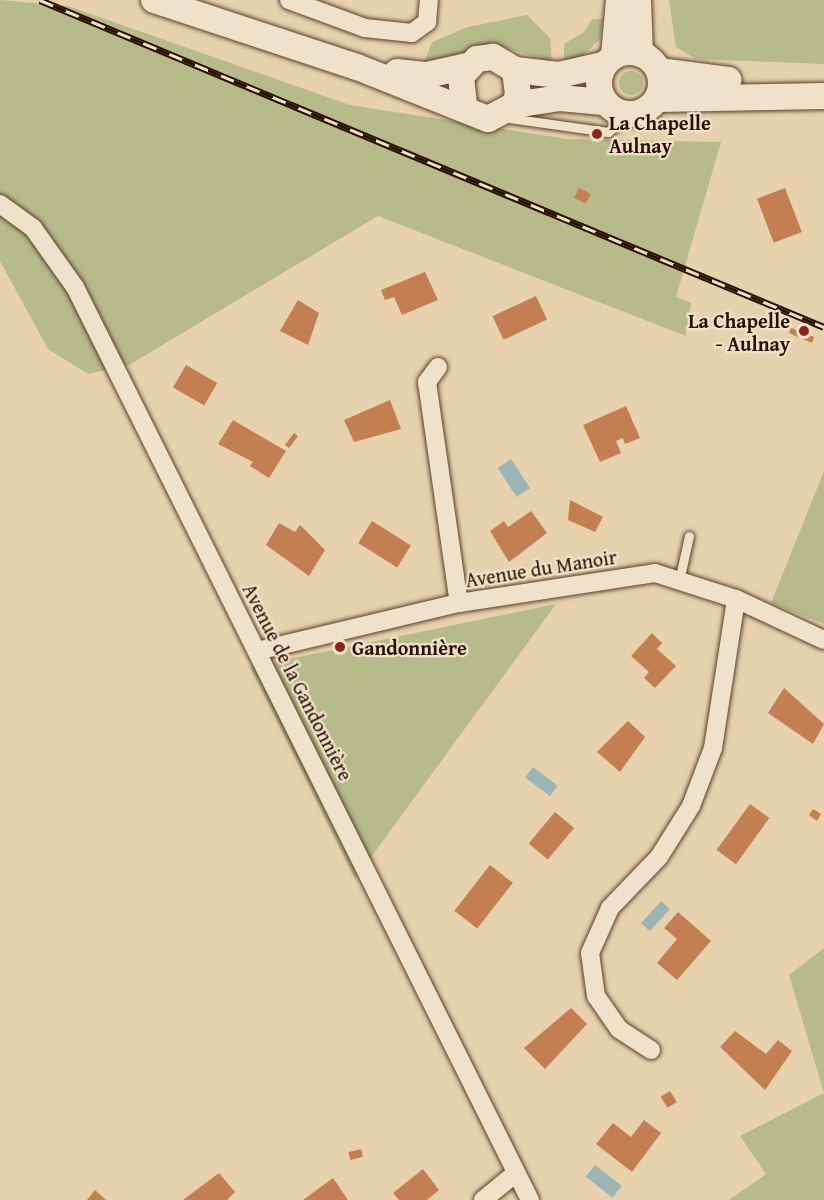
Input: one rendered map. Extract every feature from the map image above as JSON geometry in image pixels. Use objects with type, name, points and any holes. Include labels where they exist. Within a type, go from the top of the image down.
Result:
[{"type":"main road","points":[[154,0],[357,67],[464,106],[488,119],[507,111],[560,98],[603,102],[628,115],[658,99],[824,96]]},
{"type":"main road","points":[[603,102],[619,0]]},
{"type":"main road","points":[[638,0],[640,54],[659,71],[709,80],[824,82]]},
{"type":"main road","points":[[357,67],[427,75],[494,57],[515,70],[559,75],[608,60],[640,54]]},
{"type":"main road","points":[[464,106],[459,85],[467,66]]},
{"type":"main road","points":[[507,111],[518,94],[515,70]]},
{"type":"main road","points":[[658,99],[659,71]]},
{"type":"street","points":[[289,0],[391,33],[412,33],[427,22],[429,0]]},
{"type":"street","name":"Avenue de la Gandonnière","points":[[0,204],[33,228],[75,287],[530,1200]]},
{"type":"street","points":[[438,367],[427,382],[459,603]]},
{"type":"street","name":"Avenue du Manoir","points":[[256,651],[459,603],[655,573],[736,599],[824,640]]},
{"type":"street","points":[[651,1050],[619,1029],[597,996],[590,953],[610,908],[659,857],[692,806],[713,748],[736,599]]},
{"type":"street","points":[[483,1200],[516,1173]]},
{"type":"lane","points":[[507,111],[608,132],[628,115]]},
{"type":"lane","points":[[679,581],[689,536]]},
{"type":"green space","points":[[0,0],[68,6],[350,105],[567,139],[721,142],[676,297],[691,303],[686,336],[378,216],[129,365],[88,374],[48,349],[0,261]]},
{"type":"green space","points":[[669,0],[824,0],[824,64],[696,59],[676,47]]},
{"type":"green space","points":[[527,15],[550,38],[552,63],[495,44],[423,66],[432,42],[468,27]]},
{"type":"green space","points":[[592,19],[603,19],[600,39],[581,57],[564,60],[564,44],[584,32]]},
{"type":"green space","points":[[631,71],[640,74],[643,83],[640,92],[631,95],[622,92],[619,83],[622,74]]},
{"type":"green space","points":[[824,471],[824,624],[771,603]]},
{"type":"green space","points":[[556,604],[355,879],[250,667]]},
{"type":"green space","points":[[824,948],[824,1093],[789,975]]},
{"type":"green space","points":[[824,1093],[824,1200],[729,1200],[766,1174],[740,1136]]},
{"type":"water","points":[[511,459],[530,488],[517,497],[498,468]]},
{"type":"water","points":[[533,767],[558,786],[550,796],[525,777]]},
{"type":"water","points":[[661,901],[670,909],[650,931],[641,923]]},
{"type":"water","points":[[595,1165],[622,1186],[613,1198],[586,1177]]},
{"type":"building","points":[[579,188],[591,194],[586,204],[574,198]]},
{"type":"building","points":[[785,188],[802,232],[774,243],[757,199]]},
{"type":"building","points":[[425,272],[438,300],[402,315],[394,297],[385,300],[381,290]]},
{"type":"building","points":[[536,296],[547,320],[503,340],[492,316]]},
{"type":"building","points":[[298,300],[319,313],[308,345],[280,331]]},
{"type":"building","points":[[791,328],[814,337],[812,343],[789,333]]},
{"type":"building","points":[[186,365],[217,383],[204,406],[173,388]]},
{"type":"building","points":[[390,400],[401,429],[354,442],[344,420]]},
{"type":"building","points":[[626,406],[640,438],[625,444],[623,438],[616,441],[621,453],[600,462],[583,425]]},
{"type":"building","points":[[233,420],[286,451],[269,478],[250,466],[253,462],[218,444]]},
{"type":"building","points":[[294,433],[298,436],[289,448],[285,445]]},
{"type":"building","points":[[570,500],[603,517],[595,532],[568,520]]},
{"type":"building","points":[[531,511],[547,533],[509,562],[490,531],[504,521],[508,527]]},
{"type":"building","points":[[372,521],[411,545],[397,567],[358,543]]},
{"type":"building","points":[[279,523],[295,532],[300,525],[325,550],[309,576],[266,545]]},
{"type":"building","points":[[652,633],[662,643],[657,649],[676,666],[655,688],[644,678],[649,672],[631,656]]},
{"type":"building","points":[[784,688],[824,724],[813,744],[768,713]]},
{"type":"building","points":[[628,721],[645,737],[620,772],[597,752]]},
{"type":"building","points":[[750,804],[769,818],[736,864],[716,850]]},
{"type":"building","points":[[813,809],[821,814],[817,821],[809,815]]},
{"type":"building","points":[[555,812],[574,828],[548,859],[529,843]]},
{"type":"building","points":[[490,865],[513,883],[477,929],[454,911]]},
{"type":"building","points":[[678,912],[711,941],[677,980],[657,963],[677,939],[664,928]]},
{"type":"building","points":[[571,1008],[587,1024],[545,1069],[524,1048]]},
{"type":"building","points":[[735,1031],[766,1054],[778,1040],[792,1051],[765,1090],[720,1047]]},
{"type":"building","points":[[670,1091],[677,1102],[668,1108],[661,1097]]},
{"type":"building","points":[[644,1120],[661,1133],[632,1172],[596,1144],[613,1123],[631,1137]]},
{"type":"building","points":[[361,1149],[363,1157],[350,1160],[348,1152]]},
{"type":"building","points":[[423,1169],[439,1190],[427,1200],[399,1200],[393,1193]]},
{"type":"building","points":[[219,1173],[235,1192],[227,1200],[183,1200]]},
{"type":"building","points":[[333,1178],[348,1200],[303,1200]]},
{"type":"building","points":[[95,1190],[106,1200],[87,1200]]},
{"type":"railway","points":[[40,0],[824,327]]},
{"type":"place","name":"La Chapelle Aulnay","points":[[597,134]]},
{"type":"place","name":"La Chapelle - Aulnay","points":[[804,331]]},
{"type":"place","name":"Gandonnière","points":[[340,647]]}]
